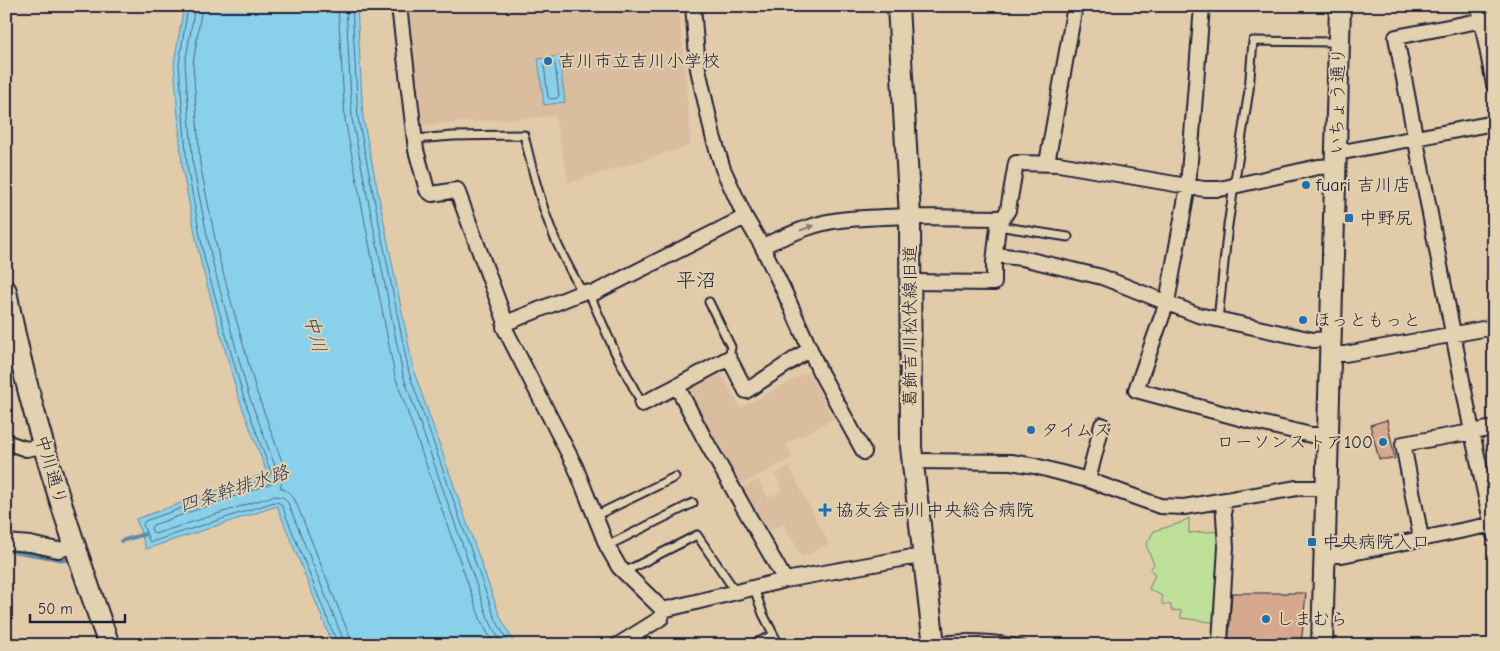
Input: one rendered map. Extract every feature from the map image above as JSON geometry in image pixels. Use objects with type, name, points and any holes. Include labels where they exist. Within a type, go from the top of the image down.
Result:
[{"type":"street","points":[[400,6],[415,139],[427,190],[432,194],[457,190],[506,323],[504,327],[575,466],[607,546],[619,567],[662,610]]},
{"type":"street","points":[[693,6],[698,69],[704,102],[723,168],[745,218],[762,246],[784,291],[820,372],[864,452]]},
{"type":"street","name":"葛飾吉川松伏線旧道","points":[[898,6],[910,216],[910,408],[912,461],[934,643]]},
{"type":"street","points":[[1047,163],[1075,6]]},
{"type":"street","points":[[1202,6],[1188,186],[1167,302],[1136,390],[1246,420],[1311,435],[1328,435]]},
{"type":"street","name":"いちょう通り","points":[[1322,645],[1340,6]]},
{"type":"street","points":[[1479,6],[1487,19],[1494,85]]},
{"type":"street","points":[[1325,555],[1342,555],[1421,538],[1493,528],[1472,432],[1396,37],[1487,19]]},
{"type":"street","points":[[910,282],[994,283],[995,255],[1000,222],[1008,210],[1016,163],[1047,163],[1188,186],[1220,189],[1318,167],[1348,151],[1494,123]]},
{"type":"street","points":[[762,246],[806,228],[839,220],[910,216],[1000,222]]},
{"type":"street","points":[[506,323],[586,292],[594,293],[745,218]]},
{"type":"street","points":[[995,255],[1022,258],[1102,278],[1198,315],[1313,340],[1331,346],[1345,354],[1494,326]]},
{"type":"street","name":"中川通り","points":[[6,292],[43,446],[74,546],[109,645]]},
{"type":"street","points":[[642,404],[729,358],[746,391],[810,349]]},
{"type":"street","points":[[677,386],[704,438],[785,580]]},
{"type":"street","points":[[1088,480],[1102,425]]},
{"type":"street","points":[[1421,538],[1403,444],[1494,428]]},
{"type":"street","points":[[6,442],[26,449],[43,446]]},
{"type":"street","points":[[912,461],[1011,462],[1036,466],[1088,480],[1160,506],[1184,507],[1297,488],[1327,488]]},
{"type":"street","points":[[1220,642],[1226,547],[1223,501]]},
{"type":"street","points":[[6,542],[30,544],[58,550],[74,546]]},
{"type":"street","points":[[662,610],[785,580],[884,562],[924,557]]},
{"type":"street","points":[[618,645],[661,618],[662,610]]},
{"type":"lane","points":[[1218,320],[1228,225],[1247,108],[1253,41],[1339,42]]},
{"type":"lane","points":[[415,139],[524,134],[552,232],[563,256],[586,292],[642,404]]},
{"type":"lane","points":[[1000,222],[1068,237]]},
{"type":"lane","points":[[710,302],[731,347],[729,358]]},
{"type":"lane","points":[[594,516],[675,477]]},
{"type":"lane","points":[[607,546],[693,503]]},
{"type":"lane","points":[[624,572],[697,535],[736,592]]},
{"type":"lane","points":[[754,588],[763,614],[779,645]]},
{"type":"lane","points":[[750,645],[774,635]]},
{"type":"lane","points":[[934,643],[948,639],[989,640],[1023,645]]},
{"type":"shaded area","name":"吉川市立吉川小学校","points":[[406,6],[679,6],[691,145],[569,183],[555,116],[420,125]]},
{"type":"shaded area","points":[[720,370],[740,408],[808,372],[833,419],[786,444],[792,458],[737,487],[685,389]]},
{"type":"shaded area","points":[[789,467],[829,544],[802,557],[784,524],[765,533],[742,488],[758,480],[768,498],[783,490],[775,474]]},
{"type":"green space","points":[[1189,518],[1189,533],[1222,531],[1217,623],[1181,618],[1181,611],[1171,610],[1171,605],[1162,604],[1162,596],[1149,589],[1155,574],[1150,570],[1154,564],[1146,545],[1154,531],[1180,523]]},
{"type":"water","name":"中川","points":[[184,6],[357,6],[363,118],[414,372],[499,614],[515,645],[333,645],[277,506],[146,549],[136,519],[267,473],[238,396],[201,263],[182,167],[174,63]]},
{"type":"water","points":[[559,56],[565,102],[544,105],[538,59]]},
{"type":"building","name":"ローソンストア100","points":[[1387,420],[1395,459],[1379,459],[1370,425]]},
{"type":"building","name":"しまむら","points":[[1232,593],[1306,593],[1301,645],[1228,645]]},
{"type":"waterway","name":"四条幹排水路","points":[[121,541],[145,534]]},
{"type":"waterway","name":"四条幹排水路","points":[[6,550],[65,560]]},
{"type":"place","name":"吉川市立吉川小学校","points":[[548,61]]},
{"type":"place","name":"fuari 吉川店","points":[[1306,185]]},
{"type":"place","name":"中野尻","points":[[1349,218]]},
{"type":"place","name":"ほっともっと","points":[[1303,320]]},
{"type":"place","name":"タイムズ","points":[[1031,430]]},
{"type":"place","name":"ローソンストア100","points":[[1383,442]]},
{"type":"place","name":"協友会吉川中央総合病院","points":[[825,510]]},
{"type":"place","name":"中央病院入口","points":[[1312,542]]},
{"type":"place","name":"しまむら","points":[[1266,619]]},
{"type":"district","name":"平沼","points":[[696,280]]}]
